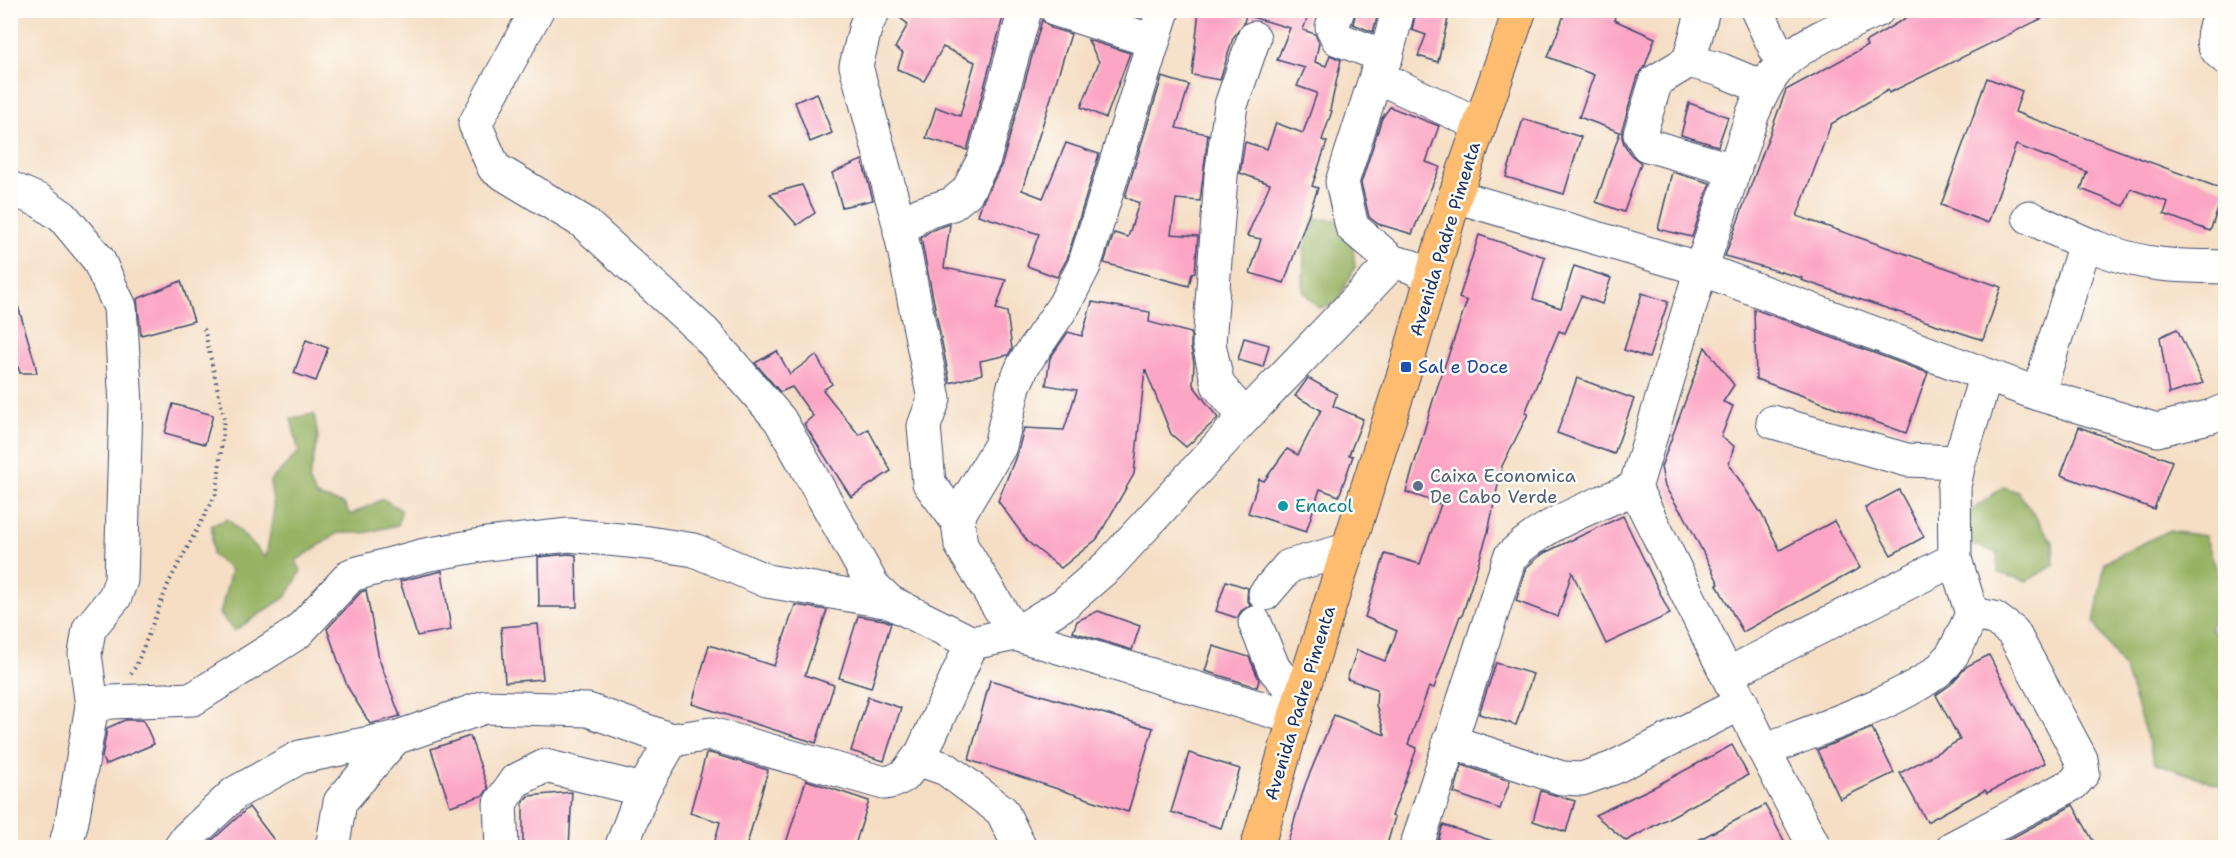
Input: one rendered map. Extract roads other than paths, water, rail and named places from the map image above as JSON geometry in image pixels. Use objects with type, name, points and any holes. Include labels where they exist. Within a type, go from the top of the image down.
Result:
[{"type":"main road","name":"Avenida Padre Pimenta","points":[[1257,848],[1347,550],[1406,367],[1455,196],[1520,10]]},
{"type":"street","points":[[537,10],[475,124],[494,168],[583,222],[705,333],[780,420],[873,586],[890,602],[972,643],[1015,634],[1064,604],[1109,565],[1245,417],[1393,262]]},
{"type":"street","points":[[874,10],[866,25],[856,66],[904,216],[934,399],[924,426],[929,483],[958,522]]},
{"type":"street","points":[[904,216],[952,204],[968,192],[984,159],[1025,10]]},
{"type":"street","points":[[1057,10],[1154,41]]},
{"type":"street","points":[[1163,10],[1084,266],[1065,305],[1024,364],[1014,386],[1000,446],[961,511],[958,522],[961,545],[1015,634],[1298,709]]},
{"type":"street","points":[[1338,10],[1332,27],[1338,39],[1480,125]]},
{"type":"street","points":[[1398,10],[1342,182],[1352,227],[1393,262],[1410,266],[1432,277]]},
{"type":"street","points":[[1703,10],[1689,61],[1656,81],[1640,134],[1647,145],[1734,170]]},
{"type":"street","points":[[1757,10],[1773,75]]},
{"type":"street","points":[[1815,848],[1635,488],[1701,269],[1734,170],[1773,75],[1820,38],[1878,10]]},
{"type":"street","points":[[2222,10],[2212,35],[2215,48],[2226,58]]},
{"type":"street","points":[[1245,417],[1218,385],[1209,344],[1221,176],[1231,105],[1254,38]]},
{"type":"street","points":[[1689,61],[1720,70],[1773,75]]},
{"type":"street","points":[[10,188],[40,201],[63,216],[98,259],[120,307],[126,404],[121,580],[115,597],[89,629],[85,654],[102,704],[64,848]]},
{"type":"street","points":[[1455,196],[1701,269],[2038,394],[2157,430],[2212,416],[2226,410]]},
{"type":"street","points":[[2029,218],[2085,244],[2124,257],[2160,264],[2226,267]]},
{"type":"street","points":[[2038,394],[2085,244]]},
{"type":"street","points":[[1764,750],[1919,685],[1949,661],[1972,614],[1955,559],[1954,487],[1959,462],[1986,375]]},
{"type":"street","points":[[1773,422],[1907,460],[1959,462]]},
{"type":"street","points":[[1416,848],[1510,556],[1524,542],[1635,488]]},
{"type":"street","points":[[102,704],[194,699],[297,633],[351,575],[425,555],[487,543],[569,535],[649,543],[694,550],[767,581],[890,602]]},
{"type":"street","points":[[1298,709],[1274,669],[1260,609],[1289,566],[1347,550]]},
{"type":"street","points":[[1728,674],[1955,559]]},
{"type":"street","points":[[1952,848],[2073,784],[2083,773],[2081,759],[2013,632],[1994,618],[1972,614]]},
{"type":"street","points":[[180,848],[187,838],[235,793],[300,757],[395,738],[486,707],[588,710],[672,740],[711,734],[884,783],[894,781],[905,775],[922,753],[972,643]]},
{"type":"street","points":[[1449,741],[1562,778],[1582,778],[1613,768],[1742,703]]},
{"type":"street","points":[[330,848],[333,843],[340,802],[395,738]]},
{"type":"street","points":[[621,848],[643,790],[672,740]]},
{"type":"street","points":[[917,759],[946,769],[1002,811],[1020,848]]},
{"type":"street","points":[[502,848],[500,803],[515,781],[546,766],[643,790]]},
{"type":"place","name":"Sal e Doce","points":[[1406,367]]},
{"type":"place","name":"Caixa Economica De Cabo Verde","points":[[1418,486]]},
{"type":"place","name":"Enacol","points":[[1283,506]]}]
